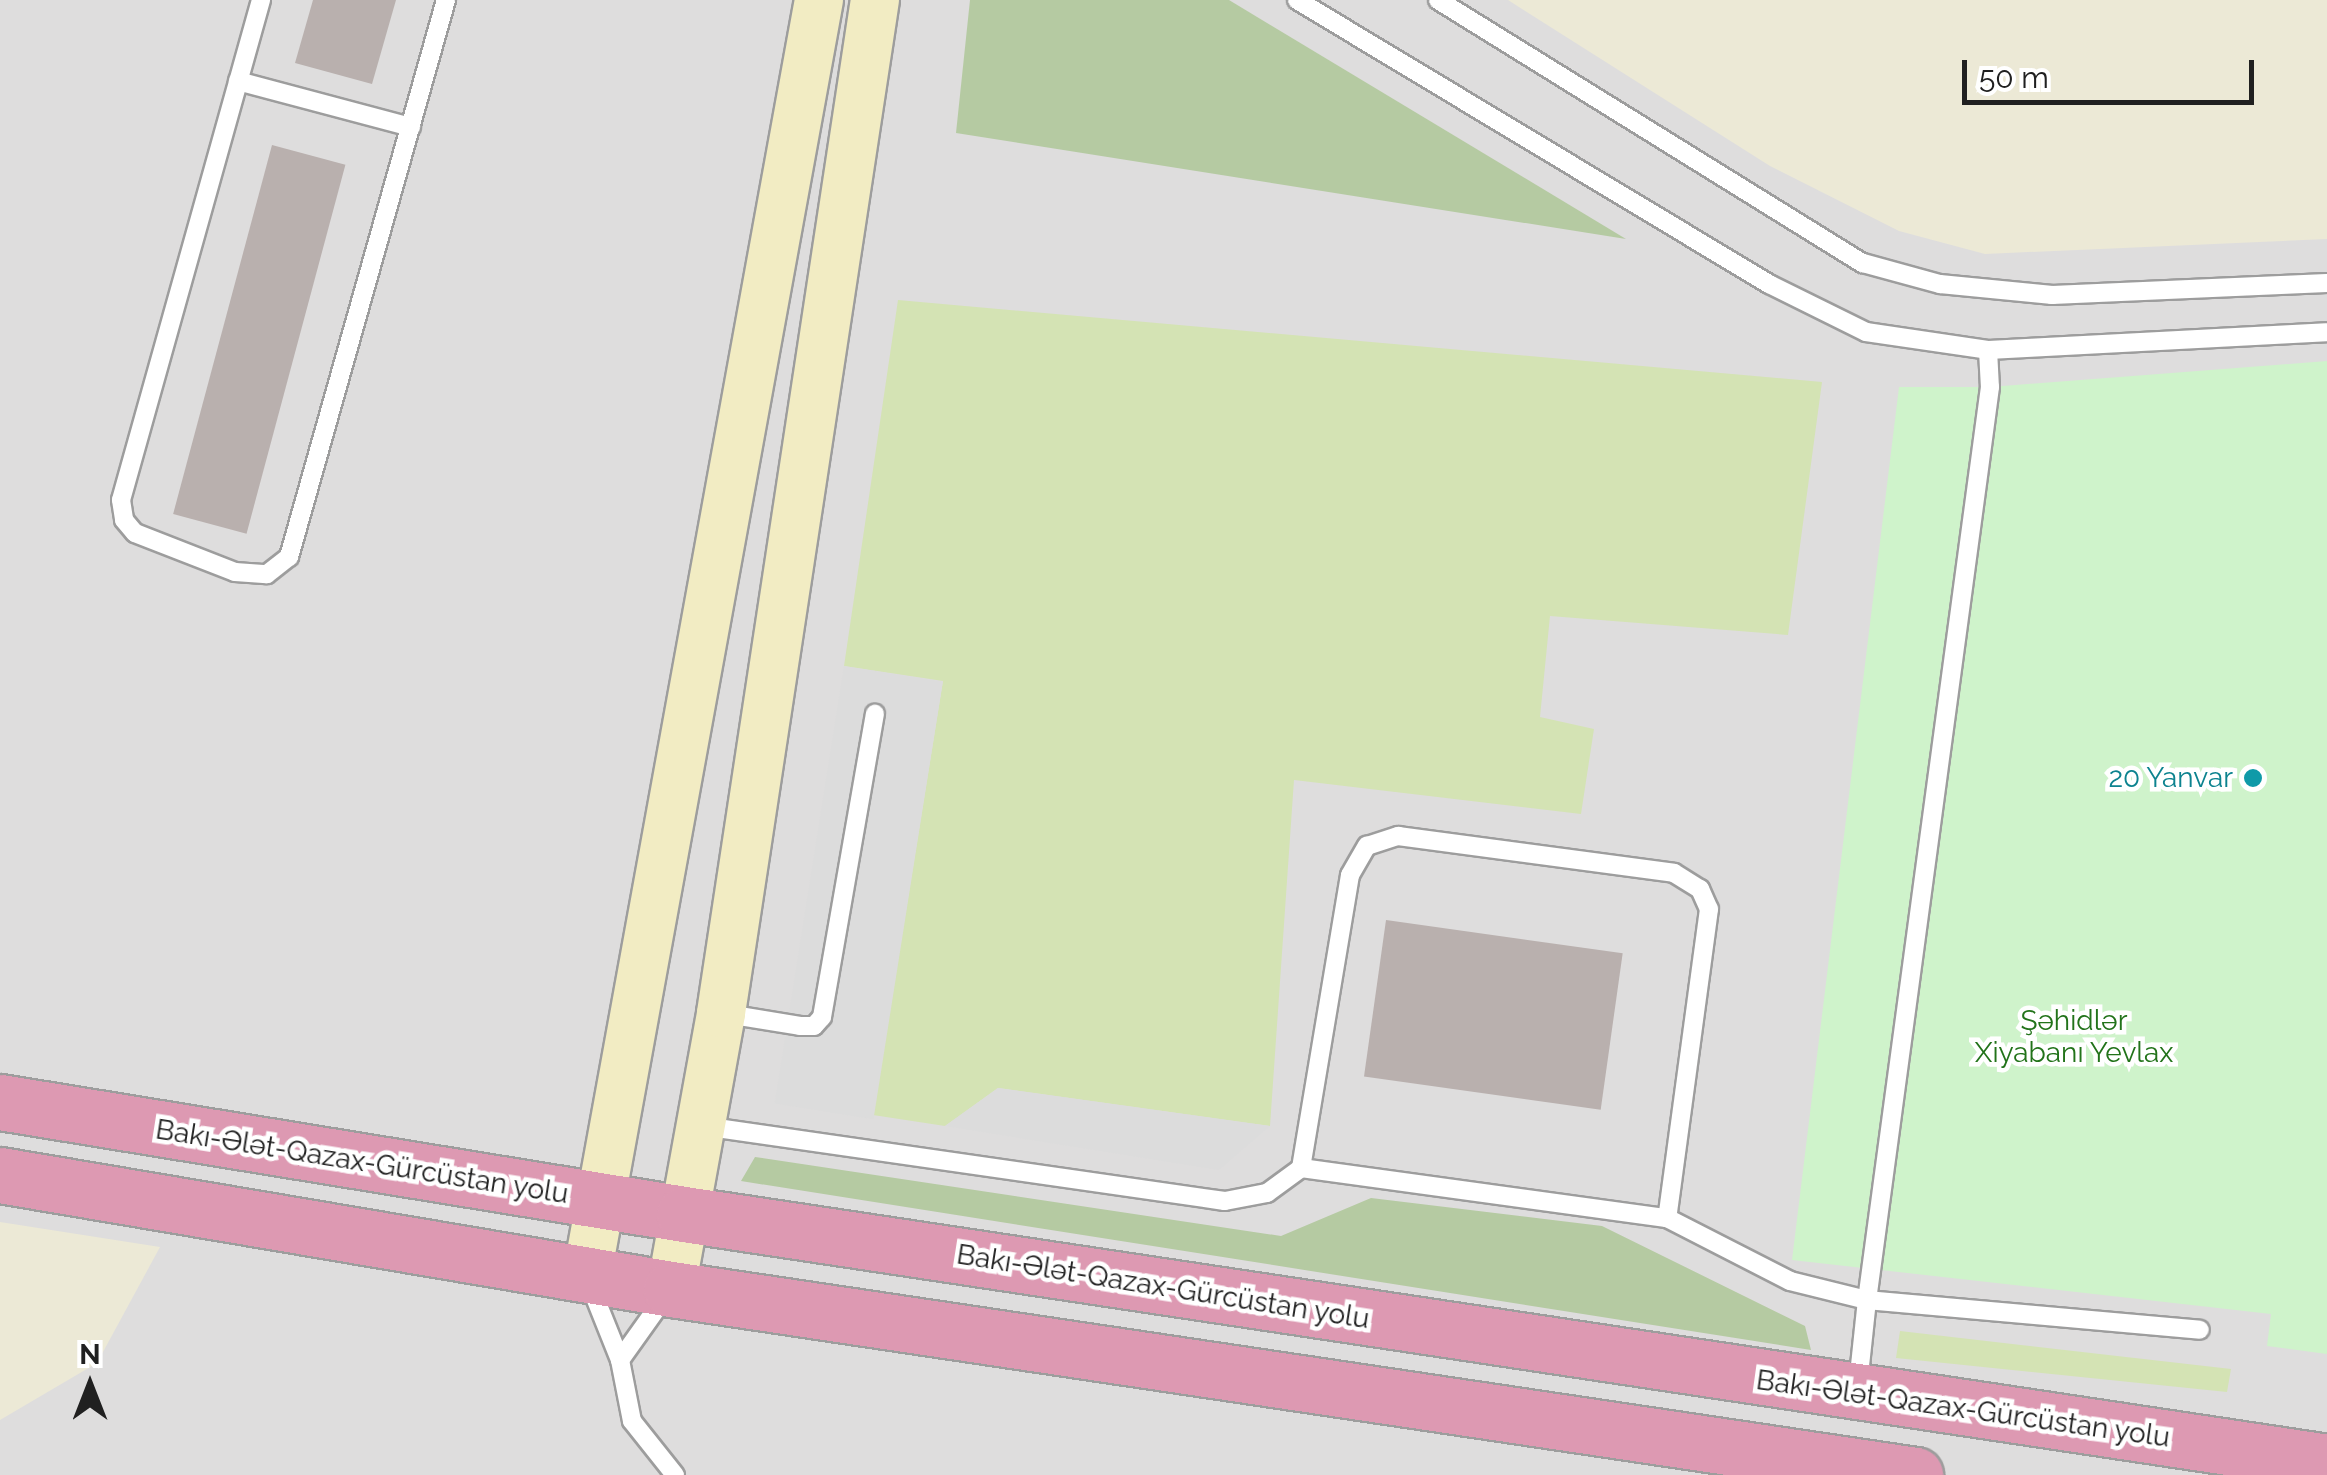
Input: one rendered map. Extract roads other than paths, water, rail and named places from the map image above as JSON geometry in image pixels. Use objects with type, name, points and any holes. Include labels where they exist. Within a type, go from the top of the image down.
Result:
[{"type":"highway","name":"Bakı-Ələt-Qazax-Gürcüstan yolu","points":[[0,1102],[684,1214],[2327,1462]]},
{"type":"highway","points":[[0,1175],[671,1289],[1915,1475]]},
{"type":"main road","points":[[586,1275],[819,0]]},
{"type":"main road","points":[[671,1289],[720,1013],[875,0]]},
{"type":"lane","points":[[261,0],[121,500],[124,520],[134,533],[236,572],[266,574],[289,557],[446,0]]},
{"type":"lane","points":[[1297,0],[1769,284],[1866,332],[1988,350],[2327,332]]},
{"type":"lane","points":[[1438,0],[1863,263],[1940,284],[2052,295],[2327,283]]},
{"type":"lane","points":[[238,81],[411,127]]},
{"type":"lane","points":[[1857,1394],[1990,387],[1988,350]]},
{"type":"lane","points":[[720,1013],[800,1026],[814,1026],[822,1017],[875,714]]},
{"type":"lane","points":[[700,1126],[1225,1201],[1268,1193],[1301,1168],[1350,875],[1367,846],[1398,836],[1654,870],[1700,889],[1710,909],[1667,1218]]},
{"type":"lane","points":[[1301,1168],[1667,1218],[1790,1281],[1867,1300],[2200,1330]]},
{"type":"lane","points":[[586,1275],[620,1360],[632,1422],[675,1475]]},
{"type":"lane","points":[[620,1360],[671,1289]]},
{"type":"place","name":"20 Yanvar","points":[[2253,778]]},
{"type":"park label","name":"Şəhidlər Xiyabanı Yevlax","points":[[2074,1037]]}]
